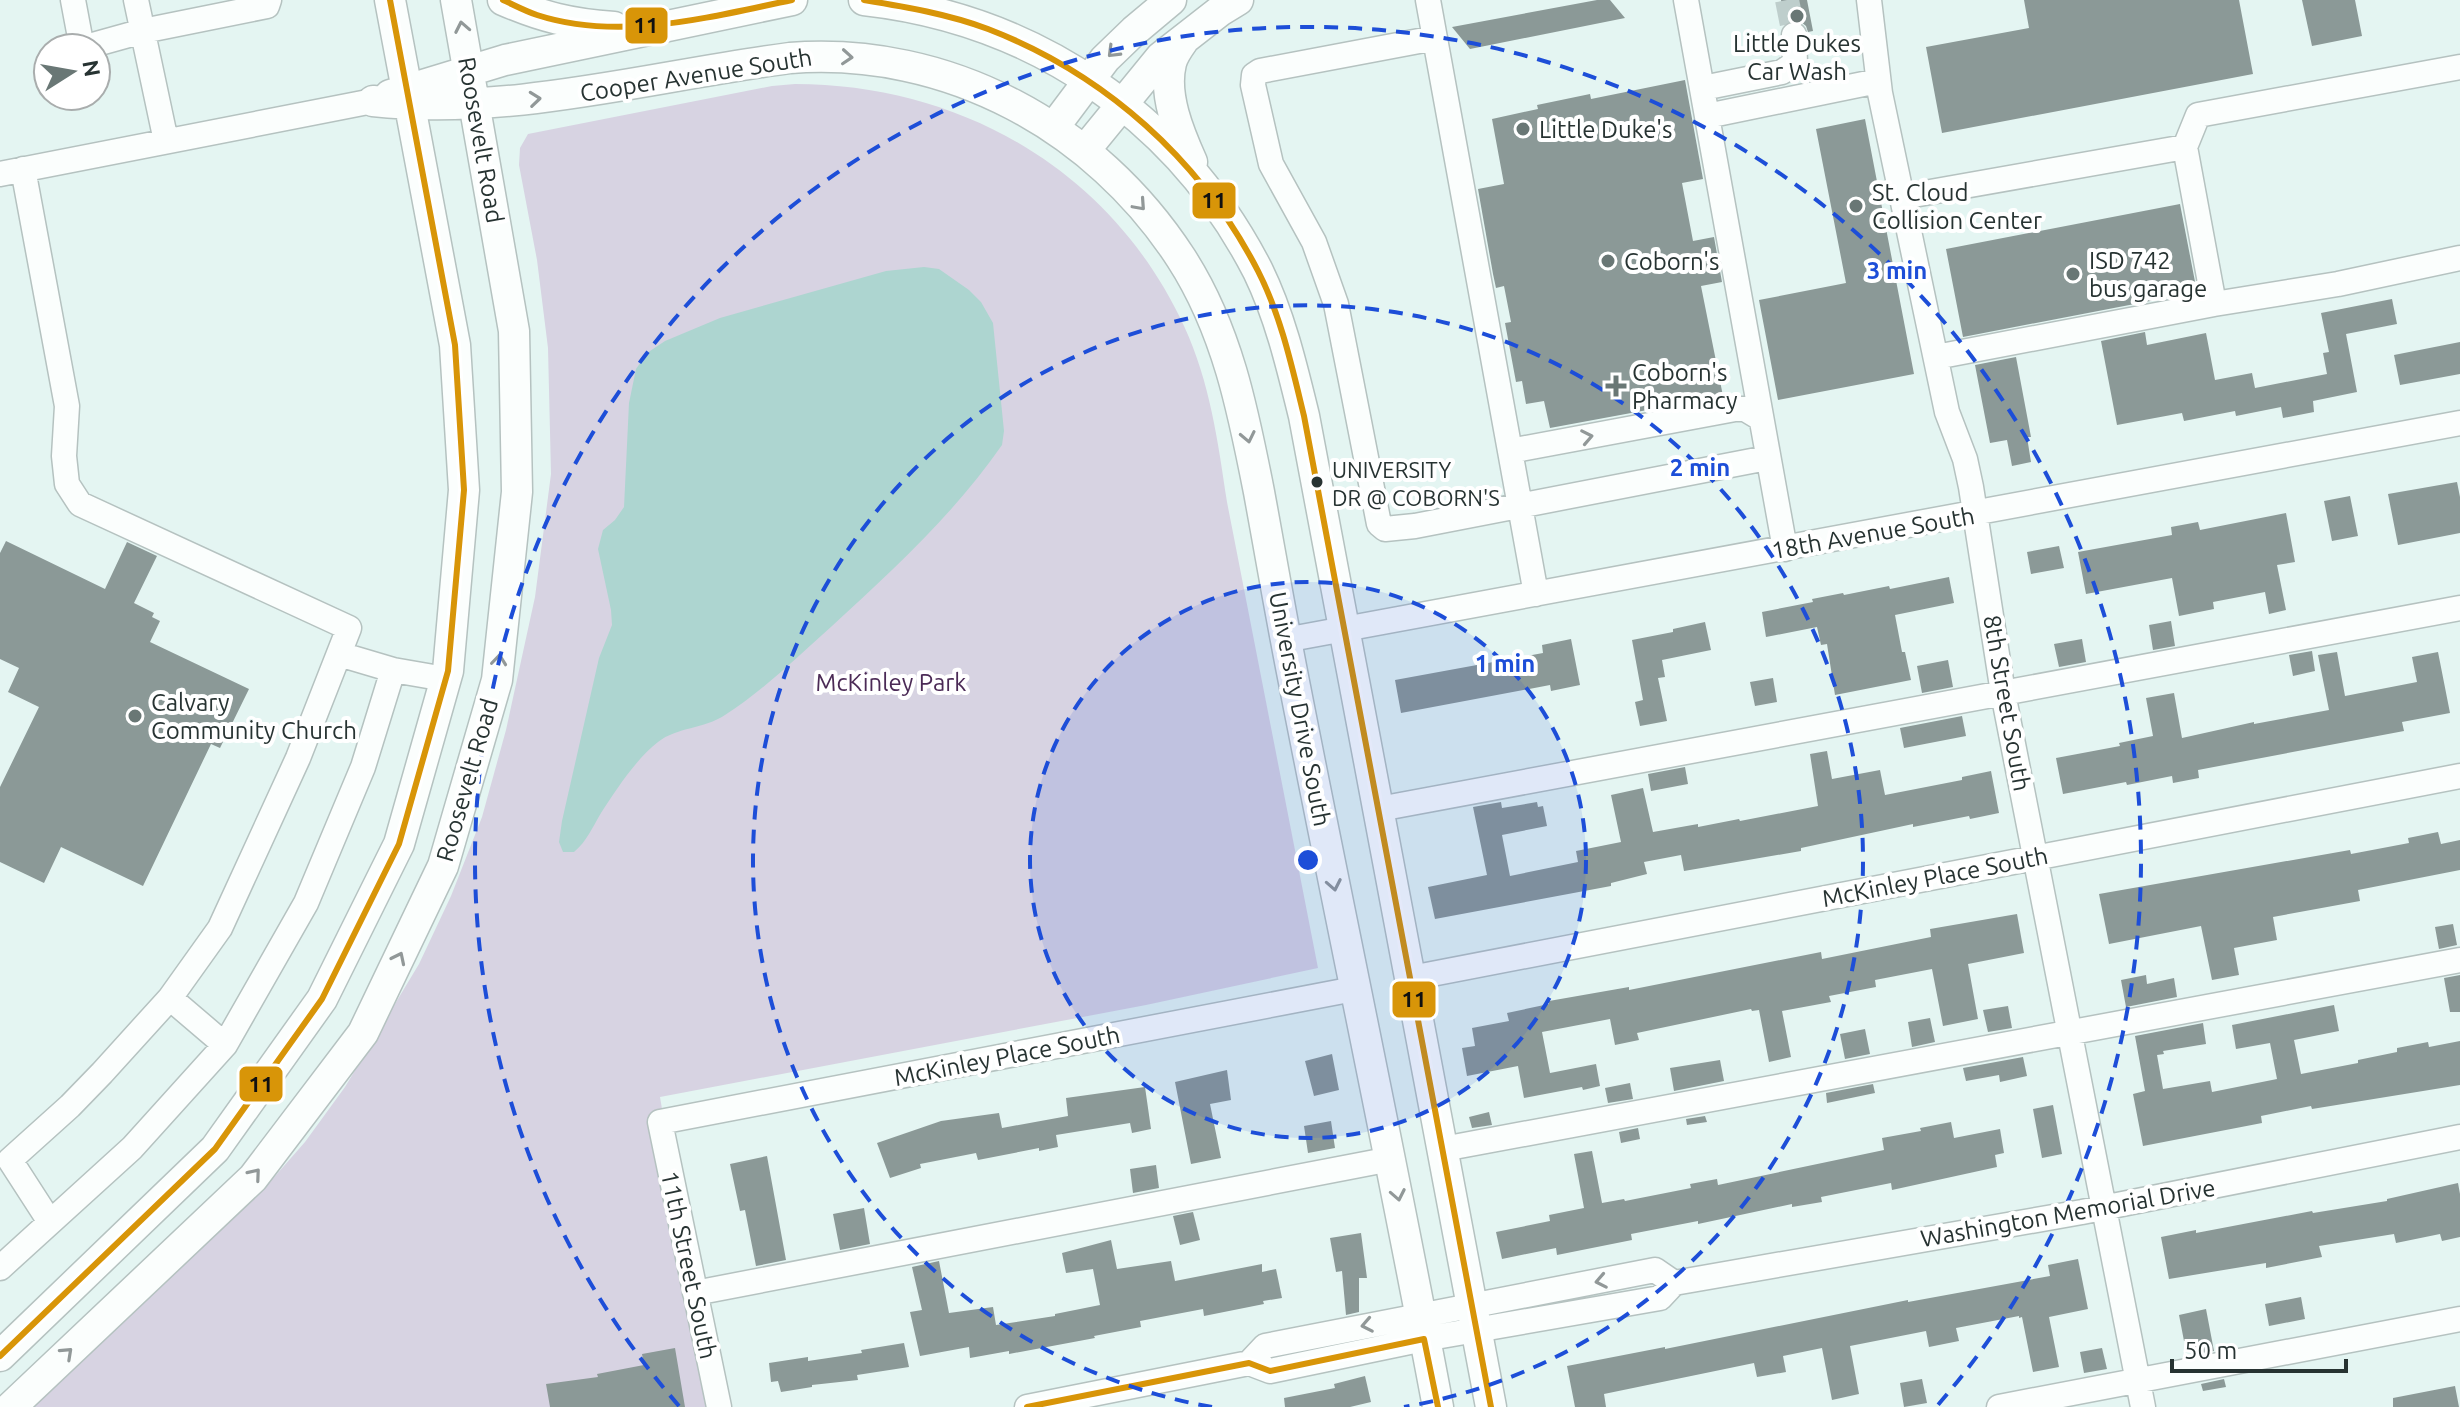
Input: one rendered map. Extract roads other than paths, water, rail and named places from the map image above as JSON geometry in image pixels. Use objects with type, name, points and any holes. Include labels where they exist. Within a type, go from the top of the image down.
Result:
[{"type":"main road","name":"Roosevelt Road","points":[[0,1356],[215,1149],[322,999],[399,844],[445,679],[464,490],[455,345],[390,0]]},
{"type":"main road","name":"Roosevelt Road","points":[[11,1407],[253,1178],[363,1033],[443,866],[497,680],[517,492],[514,331],[456,0]]},
{"type":"main road","points":[[503,0],[536,15],[580,25],[622,28],[687,21]]},
{"type":"main road","name":"Cooper Avenue South","points":[[408,96],[469,69],[792,0]]},
{"type":"main road","points":[[864,0],[927,10],[991,29],[1034,48],[1087,80],[1121,104],[1170,147],[1242,243],[1259,274],[1273,307],[1304,416],[1491,1407]]},
{"type":"main road","points":[[1054,127],[1087,80],[1134,31],[1171,0]]},
{"type":"main road","points":[[1085,150],[1161,57],[1238,0]]},
{"type":"main road","points":[[1184,38],[1171,63],[1170,90],[1178,126],[1202,186]]},
{"type":"main road","name":"Cooper Avenue South","points":[[373,101],[408,96],[474,102],[546,98],[751,63],[836,56],[880,61],[939,75],[998,97],[1054,127],[1085,150]]},
{"type":"main road","name":"University Drive South","points":[[1085,150],[1125,189],[1166,236],[1183,261],[1219,332],[1236,387],[1438,1407]]},
{"type":"street","points":[[73,0],[82,48],[143,31],[267,6],[269,0]]},
{"type":"street","points":[[136,0],[166,141]]},
{"type":"street","points":[[1428,0],[1536,594]]},
{"type":"street","points":[[1686,0],[1785,549]]},
{"type":"street","name":"8th Street South","points":[[1869,0],[1878,81],[1947,412],[1965,459],[2003,693],[2143,1407]]},
{"type":"street","points":[[1703,88],[1789,69],[1795,63],[1794,35]]},
{"type":"street","points":[[1435,38],[1260,71],[1254,75],[1256,102],[1271,164],[1314,242],[1336,304],[1379,524],[1385,529],[1394,530],[1767,458]]},
{"type":"street","points":[[2214,304],[2185,147],[2198,115],[2460,67]]},
{"type":"street","points":[[1707,116],[1878,81]]},
{"type":"street","name":"Cooper Avenue South","points":[[11,172],[373,101]]},
{"type":"street","points":[[1902,197],[2185,147]]},
{"type":"street","points":[[11,172],[67,406],[64,456],[67,484],[80,504],[349,628],[298,758],[220,928],[170,998],[70,1106],[10,1160],[50,1222]]},
{"type":"street","points":[[1936,357],[2214,304],[2338,284],[2460,258]]},
{"type":"street","points":[[1510,451],[1735,409],[1745,409],[1760,418]]},
{"type":"street","name":"18th Avenue South","points":[[1285,640],[2460,423]]},
{"type":"street","points":[[1379,809],[2460,608]]},
{"type":"street","name":"Roosevelt Road","points":[[339,654],[393,670],[445,679]]},
{"type":"street","points":[[0,1268],[132,1148],[225,1045],[306,903],[363,767],[393,670]]},
{"type":"street","name":"McKinley Place South","points":[[1411,978],[2460,776]]},
{"type":"street","points":[[1443,1149],[2460,960]]},
{"type":"street","name":"McKinley Place South","points":[[660,1122],[1354,989]]},
{"type":"street","points":[[170,998],[225,1045]]},
{"type":"street","name":"11th Street South","points":[[660,1122],[719,1407]]},
{"type":"street","name":"Washington Memorial Drive","points":[[1027,1407],[1249,1363],[1265,1346],[1474,1318],[1655,1270],[1674,1283],[2104,1208],[2460,1137]]},
{"type":"street","points":[[695,1293],[1391,1159]]},
{"type":"street","points":[[1999,1407],[2460,1319]]},
{"type":"water","points":[[924,267],[939,269],[969,290],[981,302],[993,323],[1004,431],[1002,445],[944,517],[855,605],[780,673],[739,705],[717,720],[674,733],[658,742],[627,775],[582,843],[574,852],[563,852],[559,842],[562,821],[599,658],[612,625],[598,549],[603,530],[624,507],[629,403],[636,369],[647,353],[665,341],[720,318],[886,271]]},
{"type":"tunnel","points":[[1787,0],[1794,35]]},
{"type":"place","name":"Little Dukes Car Wash","points":[[1797,16]]},
{"type":"place","name":"Little Duke's","points":[[1523,129]]},
{"type":"place","name":"St. Cloud Collision Center","points":[[1856,206]]},
{"type":"place","name":"Coborn's","points":[[1608,261]]},
{"type":"place","name":"ISD 742 bus garage","points":[[2073,274]]},
{"type":"place","name":"Coborn's Pharmacy","points":[[1616,386]]},
{"type":"place","name":"UNIVERSITY DR @ COBORN'S","points":[[1317,482]]},
{"type":"place","name":"Calvary Community Church","points":[[135,716]]},
{"type":"park label","name":"McKinley Park","points":[[891,682]]}]
